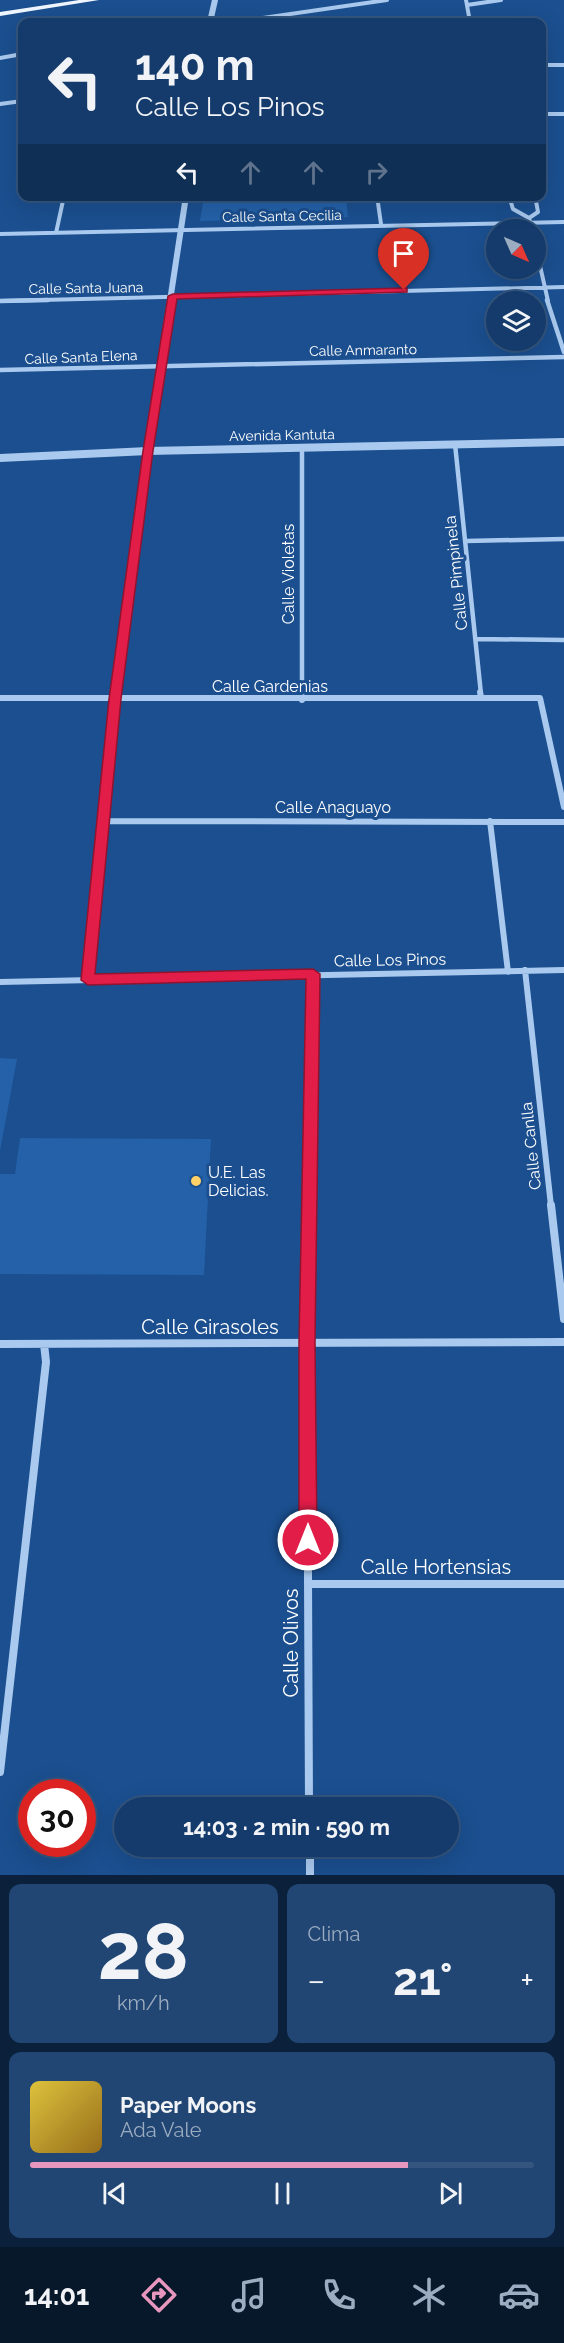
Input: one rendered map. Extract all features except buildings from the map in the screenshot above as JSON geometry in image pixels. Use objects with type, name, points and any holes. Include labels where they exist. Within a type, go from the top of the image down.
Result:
[{"type":"main road","points":[[0,14],[95,0]]},
{"type":"street","points":[[211,18],[215,0]]},
{"type":"street","points":[[263,18],[387,0]]},
{"type":"street","points":[[466,0],[470,18]]},
{"type":"street","points":[[467,5],[501,0]]},
{"type":"street","points":[[0,58],[18,55]]},
{"type":"street","points":[[546,65],[564,64]]},
{"type":"street","points":[[0,104],[18,102]]},
{"type":"street","points":[[546,114],[564,114]]},
{"type":"street","points":[[56,233],[63,201]]},
{"type":"street","points":[[88,980],[115,699],[148,451],[173,296],[185,201]]},
{"type":"street","points":[[378,201],[381,224]]},
{"type":"street","points":[[511,201],[513,209],[528,219]]},
{"type":"street","points":[[531,219],[538,212],[536,201]]},
{"type":"street","name":"Calle Santa Cecilia","points":[[0,234],[486,221]]},
{"type":"street","name":"Calle Santa Cecilia","points":[[546,221],[564,222]]},
{"type":"street","points":[[542,279],[564,352]]},
{"type":"street","name":"Calle Santa Juana","points":[[0,301],[564,287]]},
{"type":"street","name":"Calle Anmaranto","points":[[162,365],[564,357]]},
{"type":"street","name":"Calle Santa Elena","points":[[0,370],[162,365]]},
{"type":"street","name":"Avenida Kantuta","points":[[0,458],[148,451],[564,442]]},
{"type":"street","name":"Calle Pimpinela","points":[[455,444],[481,698]]},
{"type":"street","name":"Calle Violetas","points":[[302,449],[302,700]]},
{"type":"street","points":[[466,541],[564,539]]},
{"type":"street","points":[[476,639],[564,640]]},
{"type":"street","name":"Calle Gardenias","points":[[0,699],[540,698],[564,807]]},
{"type":"street","name":"Calle Anaguayo","points":[[103,821],[564,822]]},
{"type":"street","points":[[490,821],[508,972]]},
{"type":"street","name":"Calle Canlla","points":[[525,970],[564,1319]]},
{"type":"street","name":"Calle Los Pinos","points":[[0,982],[564,970]]},
{"type":"street","name":"Calle Olivos","points":[[309,1797],[307,1343],[313,974]]},
{"type":"street","name":"Calle Girasoles","points":[[0,1344],[564,1342]]},
{"type":"street","points":[[0,1772],[45,1373],[44,1344]]},
{"type":"street","name":"Calle Hortensias","points":[[308,1584],[564,1584]]},
{"type":"street","points":[[310,1857],[310,1875]]},
{"type":"shaded area","points":[[203,201],[346,201],[348,217],[200,221]]},
{"type":"shaded area","points":[[0,1058],[17,1059],[0,1151]]},
{"type":"shaded area","points":[[20,1138],[211,1139],[204,1275],[0,1274],[0,1174],[15,1174]]},
{"type":"place","name":"U.E. Las Delicias.","points":[[196,1181]]},
{"type":"route","points":[[308,1540],[307,1343],[313,974],[88,980],[115,699],[148,451],[173,296],[404,290]]}]
